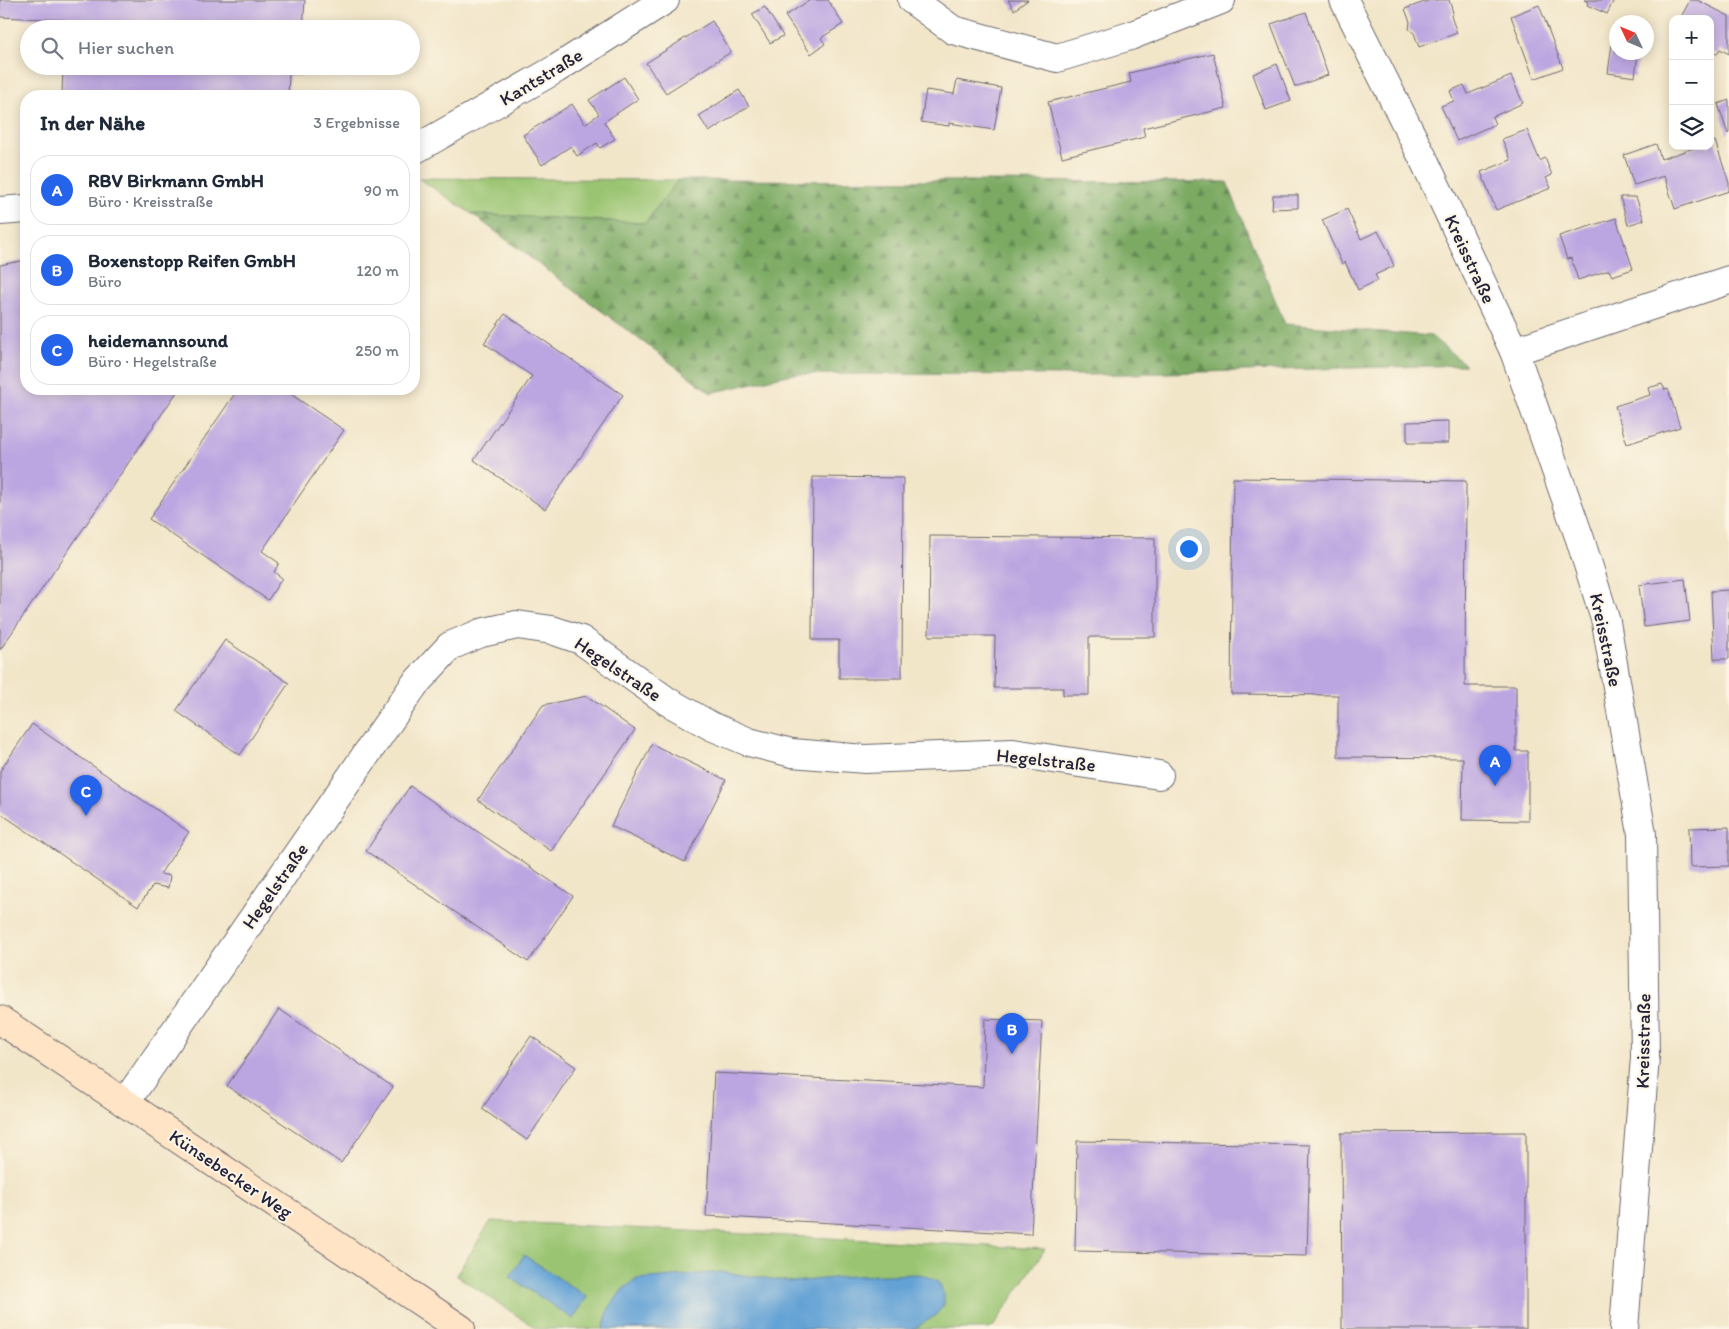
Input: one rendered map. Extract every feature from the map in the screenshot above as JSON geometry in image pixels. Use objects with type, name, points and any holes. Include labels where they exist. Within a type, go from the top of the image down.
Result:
[{"type":"street","name":"Kantstraße","points":[[420,147],[556,69],[665,0]]},
{"type":"street","points":[[912,0],[952,30],[1057,58],[1130,36],[1221,0]]},
{"type":"street","name":"Kreisstraße","points":[[1344,0],[1422,156],[1514,351],[1580,539],[1606,622],[1642,834],[1645,1057],[1624,1329]]},
{"type":"street","points":[[0,211],[20,209]]},
{"type":"street","points":[[1514,351],[1729,280]]},
{"type":"street","name":"Hegelstraße","points":[[125,1102],[415,684],[450,646],[480,633],[517,625],[552,630],[581,640],[667,701],[710,726],[749,742],[792,753],[865,759],[1014,753],[1159,775]]},
{"type":"street","name":"Künsebecker Weg","points":[[0,1020],[462,1329]]},
{"type":"green space","points":[[420,178],[678,180],[645,223],[472,214]]},
{"type":"green space","points":[[678,180],[1227,182],[1285,324],[1431,336],[1466,365],[1090,375],[792,374],[711,393],[472,214],[645,223]]},
{"type":"green space","points":[[491,1221],[1045,1249],[993,1327],[989,1329],[537,1329],[456,1275]]},
{"type":"water","points":[[524,1255],[587,1297],[573,1319],[510,1277]]},
{"type":"water","points":[[722,1272],[793,1282],[853,1276],[919,1274],[939,1283],[944,1295],[944,1305],[935,1316],[914,1329],[603,1329],[609,1308],[623,1289],[637,1279]]},
{"type":"building","points":[[0,0],[305,0],[304,20],[66,20],[0,17]]},
{"type":"building","points":[[810,0],[828,0],[843,24],[821,38],[825,44],[811,54],[785,16]]},
{"type":"building","points":[[1008,0],[1028,0],[1014,10]]},
{"type":"building","points":[[1430,0],[1449,0],[1453,12],[1451,16],[1457,33],[1419,47],[1414,33],[1409,29],[1410,22],[1405,9]]},
{"type":"building","points":[[1584,0],[1614,0],[1607,14],[1587,5],[1588,2]]},
{"type":"building","points":[[1690,0],[1697,0],[1729,16],[1729,54],[1720,49],[1717,54],[1714,53],[1714,15],[1682,15]]},
{"type":"building","points":[[1539,5],[1563,68],[1534,79],[1511,16]]},
{"type":"building","points":[[765,7],[783,36],[770,43],[752,14]]},
{"type":"building","points":[[1306,12],[1328,75],[1295,87],[1271,24]]},
{"type":"building","points":[[712,21],[731,52],[666,93],[646,63]]},
{"type":"building","points":[[1213,53],[1226,108],[1143,128],[1145,137],[1062,157],[1048,102],[1131,82],[1129,73]]},
{"type":"building","points":[[1610,60],[1637,60],[1635,77],[1608,73]]},
{"type":"building","points":[[1277,64],[1291,101],[1266,110],[1253,74]]},
{"type":"building","points":[[63,75],[289,75],[288,90],[62,90]]},
{"type":"building","points":[[1511,76],[1523,103],[1492,117],[1495,124],[1457,141],[1441,106],[1454,101],[1450,91],[1464,85],[1468,94]]},
{"type":"building","points":[[624,77],[638,99],[604,122],[615,139],[600,148],[597,143],[577,156],[571,146],[542,165],[523,135],[572,104],[585,124],[599,114],[589,100]]},
{"type":"building","points":[[957,80],[1001,88],[994,130],[949,123],[949,126],[921,122],[926,90],[954,94]]},
{"type":"building","points":[[739,90],[749,106],[709,132],[699,116]]},
{"type":"building","points":[[1729,100],[1729,133],[1728,134],[1718,104]]},
{"type":"building","points":[[1527,130],[1540,161],[1545,158],[1552,175],[1546,178],[1551,188],[1496,210],[1481,172],[1511,160],[1502,139]]},
{"type":"building","points":[[1714,141],[1729,183],[1729,191],[1675,209],[1664,176],[1634,185],[1624,155],[1656,144],[1661,159],[1688,150],[1714,150]]},
{"type":"building","points":[[1273,195],[1298,195],[1298,208],[1272,209]]},
{"type":"building","points":[[1620,197],[1636,197],[1644,220],[1628,225]]},
{"type":"building","points":[[1347,209],[1361,239],[1378,231],[1394,266],[1375,275],[1378,280],[1358,290],[1345,262],[1342,264],[1322,220]]},
{"type":"building","points":[[1616,218],[1633,269],[1612,276],[1609,270],[1578,280],[1571,258],[1567,259],[1559,236]]},
{"type":"building","points":[[20,261],[20,395],[175,395],[0,650],[0,265]]},
{"type":"building","points":[[505,314],[623,395],[545,509],[474,460],[532,376],[484,343]]},
{"type":"building","points":[[1662,384],[1665,390],[1668,389],[1680,427],[1627,444],[1615,406],[1650,395],[1648,388]]},
{"type":"building","points":[[234,395],[292,395],[344,430],[262,551],[279,563],[274,572],[282,578],[268,600],[149,519]]},
{"type":"building","points":[[1448,421],[1448,443],[1407,443],[1407,422]]},
{"type":"building","points":[[813,477],[903,478],[902,678],[839,678],[839,640],[812,640]]},
{"type":"building","points":[[1233,478],[1466,481],[1465,686],[1516,686],[1516,751],[1528,751],[1528,821],[1462,820],[1463,758],[1338,757],[1338,695],[1231,694]]},
{"type":"building","points":[[930,536],[1155,538],[1155,637],[1089,637],[1089,695],[1063,695],[1063,688],[994,688],[995,636],[929,636]]},
{"type":"building","points":[[1685,579],[1690,621],[1644,627],[1639,585]]},
{"type":"building","points":[[1729,590],[1729,659],[1714,659],[1711,591]]},
{"type":"building","points":[[225,640],[289,683],[240,755],[176,711]]},
{"type":"building","points":[[587,696],[635,730],[551,851],[478,800],[543,705]]},
{"type":"building","points":[[32,724],[189,832],[160,874],[170,876],[168,888],[153,885],[138,907],[0,813],[0,771]]},
{"type":"building","points":[[652,744],[726,780],[685,862],[611,826]]},
{"type":"building","points":[[410,786],[573,896],[528,962],[366,851]]},
{"type":"building","points":[[1729,827],[1729,866],[1690,867],[1689,828]]},
{"type":"building","points":[[279,1009],[393,1087],[341,1163],[227,1086]]},
{"type":"building","points":[[985,1019],[1042,1021],[1031,1234],[706,1216],[714,1073],[983,1087]]},
{"type":"building","points":[[531,1036],[576,1067],[527,1140],[482,1109]]},
{"type":"building","points":[[1526,1132],[1526,1329],[1342,1329],[1341,1133]]},
{"type":"building","points":[[1077,1141],[1310,1145],[1307,1256],[1075,1251]]},
{"type":"place","name":"RBV Birkmann GmbH","points":[[1495,786]]},
{"type":"place","name":"heidemannsound","points":[[86,816]]},
{"type":"place","name":"Boxenstopp Reifen GmbH","points":[[1012,1054]]}]
